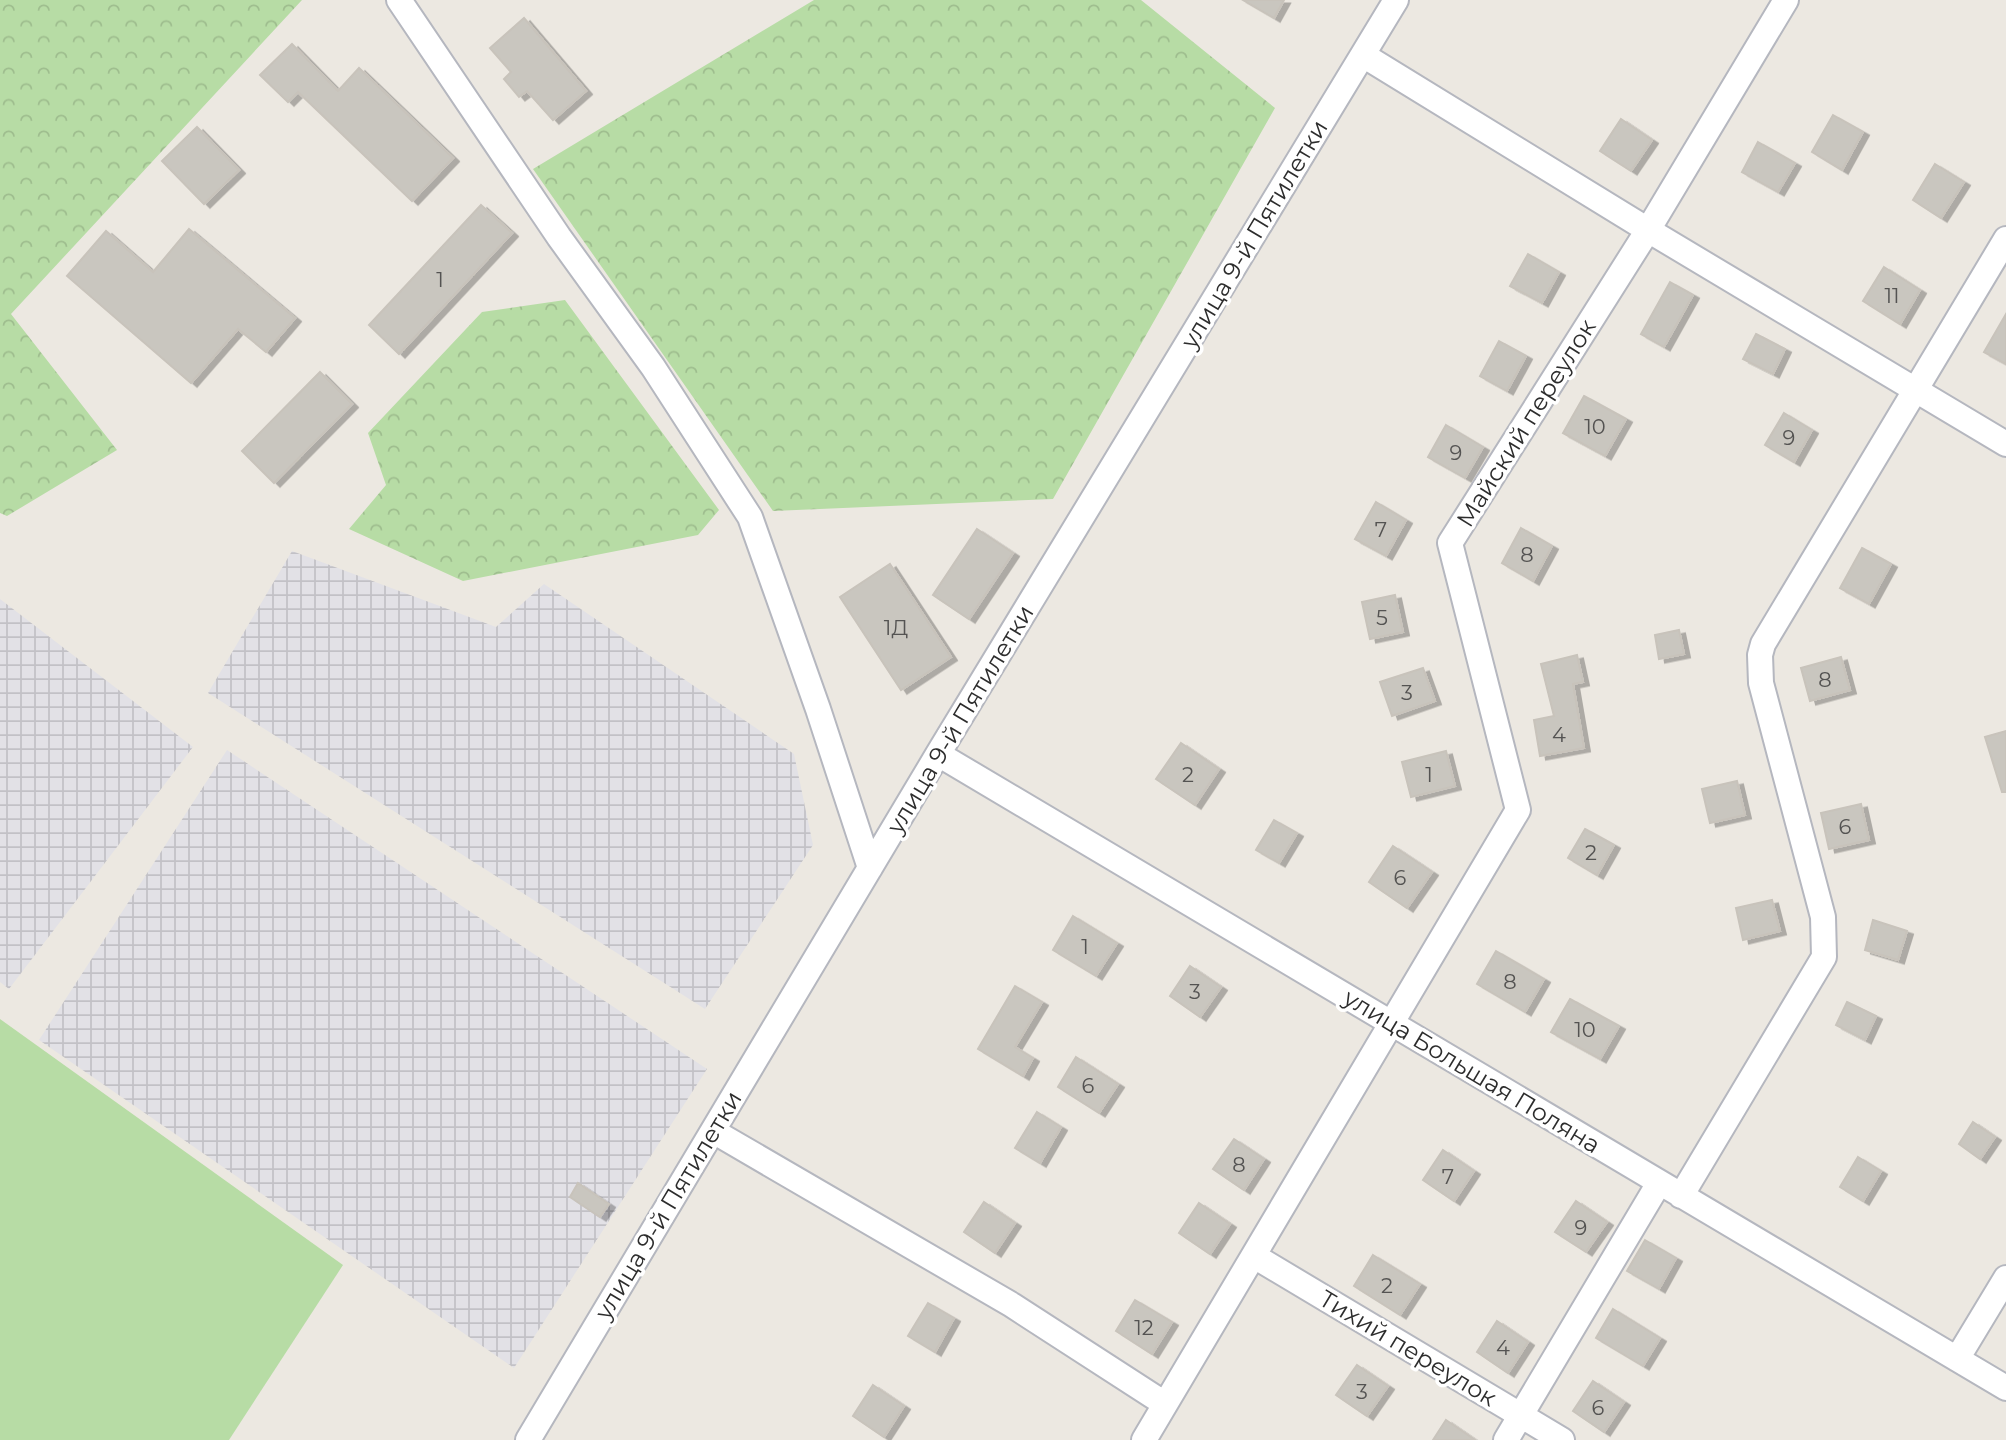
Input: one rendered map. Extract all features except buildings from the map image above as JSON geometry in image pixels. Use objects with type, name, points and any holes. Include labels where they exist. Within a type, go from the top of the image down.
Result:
[{"type":"street","points":[[399,0],[551,225],[653,367],[750,517],[818,709],[870,868]]},
{"type":"street","name":"улица 9-й Пятилетки","points":[[528,1440],[938,754],[1396,0]]},
{"type":"street","name":"Майский переулок","points":[[1144,1440],[1518,810],[1450,543],[1648,230],[1786,0]]},
{"type":"street","points":[[1363,55],[1648,230],[2006,444]]},
{"type":"street","points":[[1681,1196],[1824,957],[1823,917],[1761,683],[1760,655],[1763,644],[2006,239]]},
{"type":"street","name":"улица Большая Поляна","points":[[938,754],[2006,1388]]},
{"type":"street","points":[[713,1131],[1012,1305],[1165,1404]]},
{"type":"street","points":[[1506,1440],[1659,1183]]},
{"type":"street","name":"Тихий переулок","points":[[1254,1256],[1562,1440]]},
{"type":"street","points":[[1957,1359],[2006,1278]]},
{"type":"shaded area","points":[[292,551],[496,627],[544,584],[794,754],[813,845],[705,1009],[208,693]]},
{"type":"shaded area","points":[[0,599],[193,747],[9,989],[0,982]]},
{"type":"shaded area","points":[[227,750],[707,1069],[514,1368],[39,1040]]},
{"type":"green space","points":[[0,0],[302,0],[11,314],[117,450],[7,516],[0,513]]},
{"type":"green space","points":[[814,0],[1141,0],[1275,108],[1053,499],[773,511],[533,169]]},
{"type":"green space","points":[[565,300],[719,510],[698,535],[463,581],[349,529],[386,485],[368,433],[482,312]]},
{"type":"green space","points":[[0,1019],[343,1265],[229,1440],[0,1440]]}]
